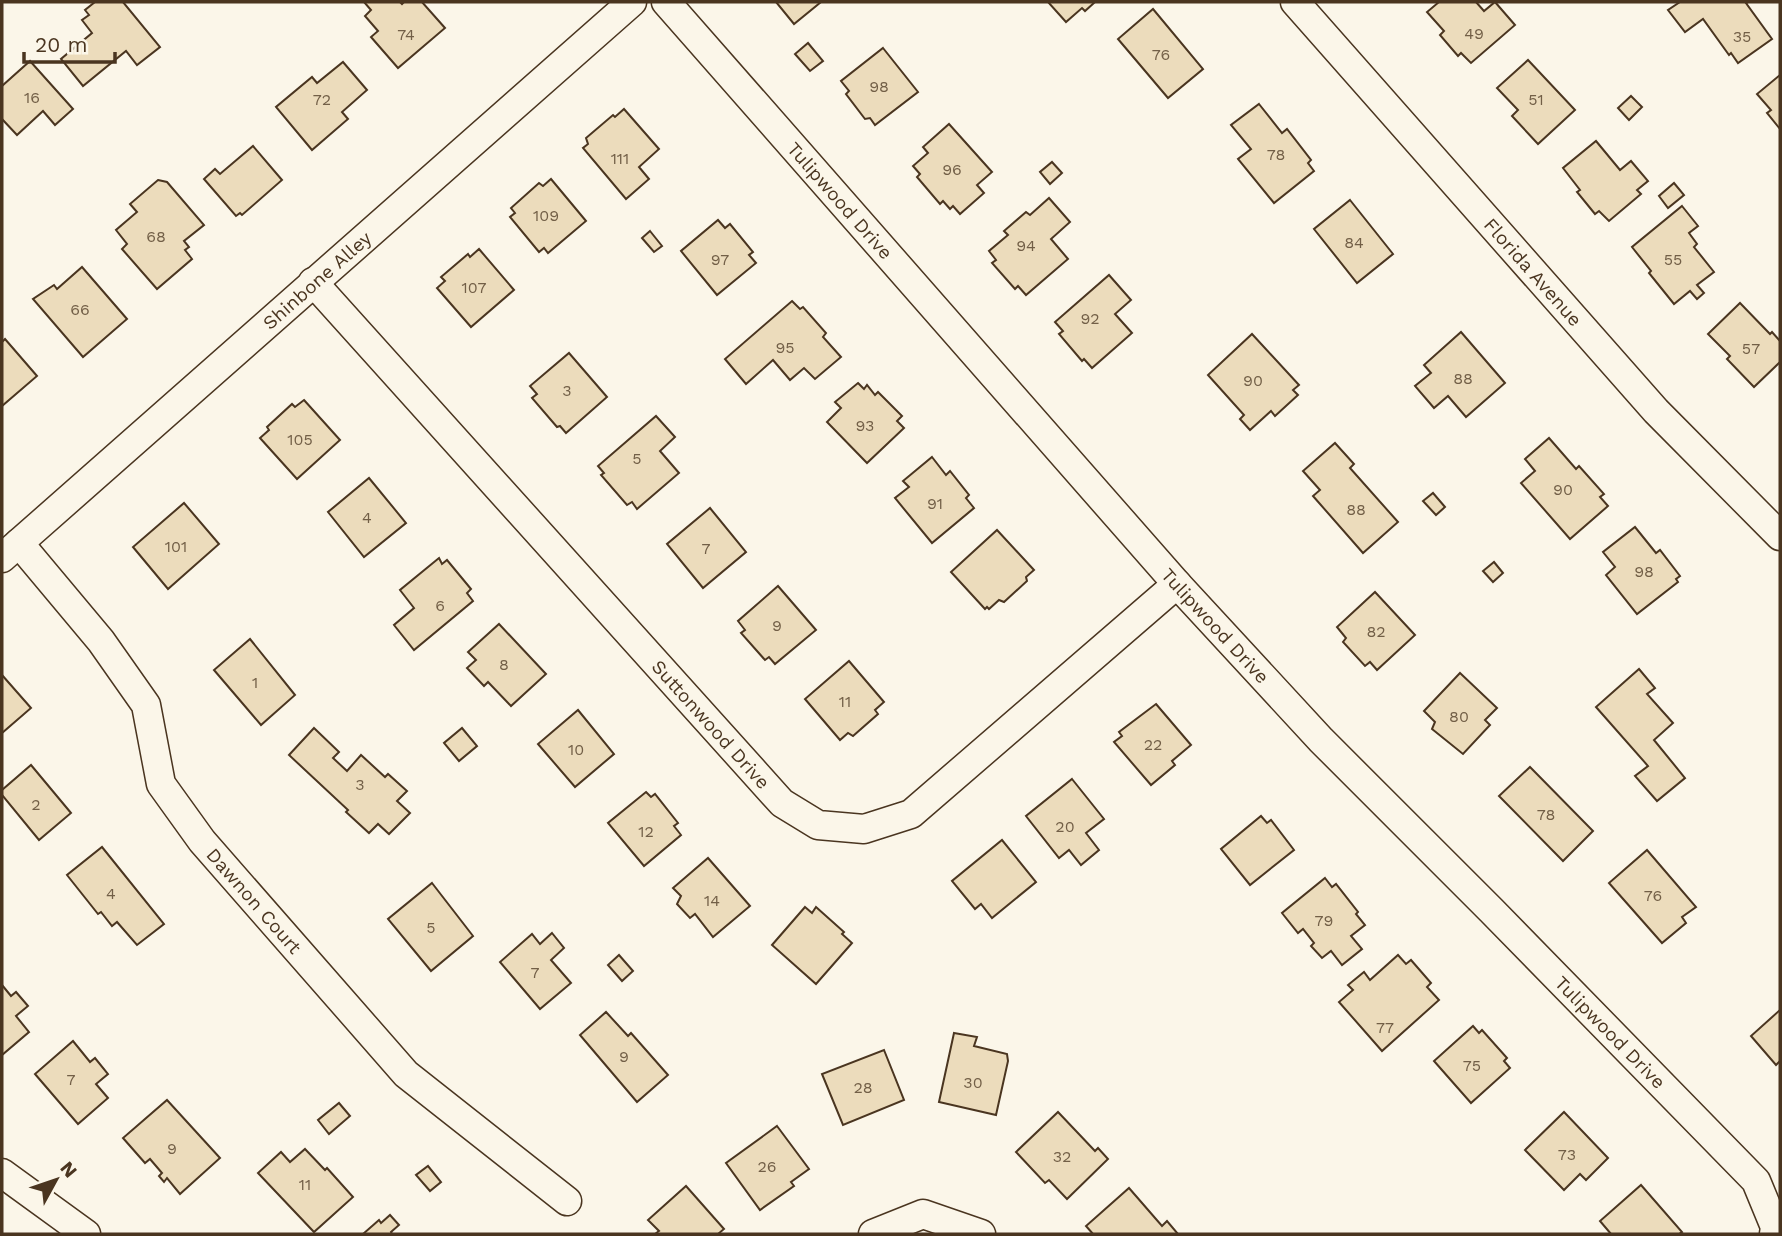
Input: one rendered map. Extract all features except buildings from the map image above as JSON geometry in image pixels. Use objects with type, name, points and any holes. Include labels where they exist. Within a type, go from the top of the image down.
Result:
[{"type":"street","name":"Shinbone Alley","points":[[11,550],[632,2]]},
{"type":"street","name":"Tulipwood Drive","points":[[666,2],[1177,584],[1321,740],[1491,909],[1756,1181],[1775,1227],[1774,1234]]},
{"type":"street","name":"Florida Avenue","points":[[1295,2],[1656,411],[1780,536]]},
{"type":"street","name":"Suttonwood Drive","points":[[313,282],[782,803],[818,824],[864,829],[911,814],[1177,584]]},
{"type":"street","name":"Dawnon Court","points":[[11,550],[101,641],[146,705],[161,784],[202,841],[406,1074],[567,1201]]},
{"type":"street","points":[[2,1173],[86,1234]]},
{"type":"street","points":[[873,1234],[923,1214],[981,1234]]}]
